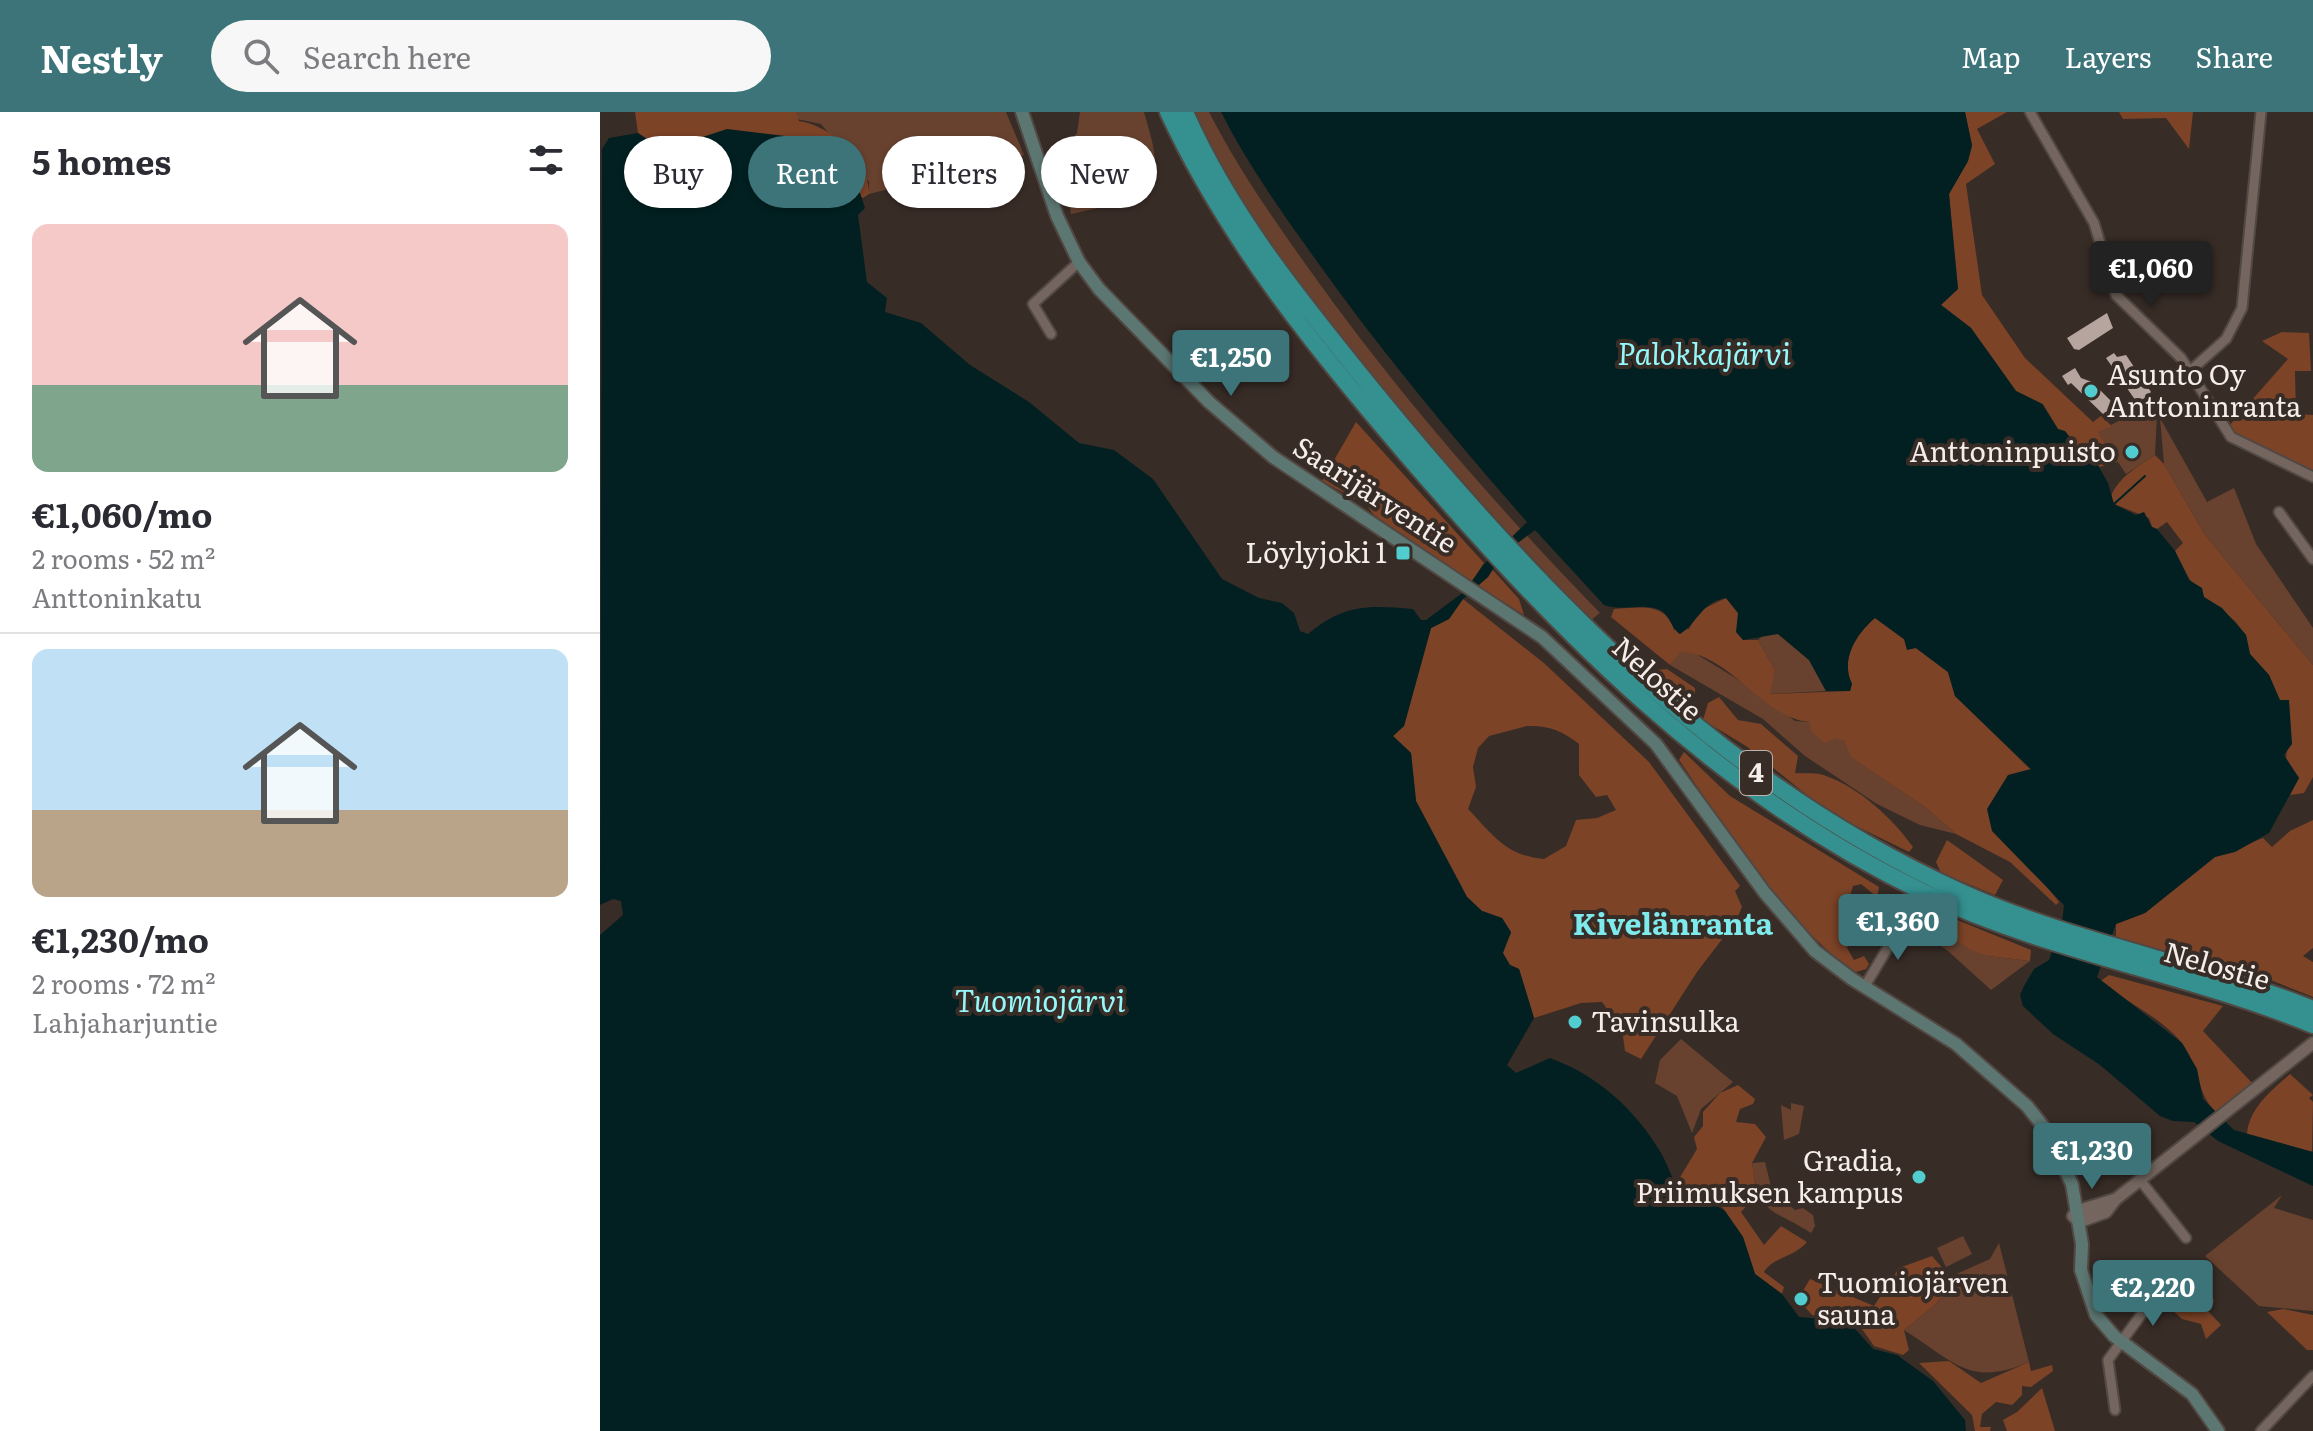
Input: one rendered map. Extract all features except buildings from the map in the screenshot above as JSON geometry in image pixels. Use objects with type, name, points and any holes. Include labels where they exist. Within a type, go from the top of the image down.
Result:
[{"type":"highway","name":"Nelostie","points":[[1168,112],[1198,173],[1254,262],[1357,396],[1637,699],[1723,770],[1787,815],[1926,894],[2250,1001],[2313,1025]]},
{"type":"highway","name":"Nelostie","points":[[1185,112],[1216,174],[1270,257],[1503,552]]},
{"type":"highway","name":"Nelostie","points":[[2115,956],[2222,975],[2313,1009]]},
{"type":"main road","name":"Saarijärventie","points":[[1022,112],[1057,216],[1079,262],[1134,326],[1255,444],[1542,637],[1656,744],[1786,919],[1833,965],[1942,1033],[2008,1087],[2046,1130],[2068,1179],[2077,1216],[2075,1251],[2080,1256],[2089,1302],[2104,1325],[2122,1342],[2192,1394],[2218,1431]]},
{"type":"street","points":[[2030,112],[2094,223],[2116,295],[2139,320],[2171,346],[2231,437],[2313,477]]},
{"type":"street","points":[[2190,371],[2226,339],[2242,308],[2261,112]]},
{"type":"street","points":[[1051,334],[1033,304],[1079,262]]},
{"type":"street","points":[[2279,512],[2313,559]]},
{"type":"street","points":[[1865,986],[1903,922]]},
{"type":"street","points":[[2077,1216],[2106,1212],[2116,1199],[2234,1105],[2311,1049]]},
{"type":"street","points":[[2140,1180],[2186,1238]]},
{"type":"street","points":[[2115,1410],[2107,1367],[2146,1308],[2149,1297]]},
{"type":"street","points":[[2261,1431],[2313,1376]]},
{"type":"shaded area","points":[[635,112],[796,112],[799,121],[833,136],[748,136],[748,139],[732,136],[642,136],[638,133]]},
{"type":"shaded area","points":[[796,112],[1006,112],[1016,136],[882,136],[882,191],[869,194],[866,136],[831,136],[821,124],[797,119]]},
{"type":"shaded area","points":[[1080,112],[1144,112],[1151,136],[1074,136]]},
{"type":"shaded area","points":[[1195,112],[1209,112],[1245,175],[1286,236],[1347,321],[1415,407],[1487,491],[1600,613],[1591,620],[1559,587],[1436,451],[1348,346],[1284,262],[1245,204]]},
{"type":"shaded area","points":[[1965,112],[2007,112],[1977,129],[1995,164],[1966,184],[1982,295],[2025,358],[2093,422],[2101,416],[2112,426],[2098,432],[2118,462],[2099,467],[2089,449],[2076,445],[2058,429],[2043,404],[2016,391],[1971,328],[1940,304],[1958,289],[1949,194],[1968,161],[1972,146]]},
{"type":"shaded area","points":[[2119,112],[2193,112],[2189,149],[2166,118],[2123,119]]},
{"type":"shaded area","points":[[866,176],[868,181],[869,194],[866,196]]},
{"type":"shaded area","points":[[1070,208],[1098,208],[1071,214]]},
{"type":"shaded area","points":[[2282,332],[2309,333],[2311,371],[2295,371],[2296,414],[2313,415],[2313,470],[2238,438],[2229,426],[2288,359],[2262,341]]},
{"type":"shaded area","points":[[2157,413],[2155,455],[2126,474],[2098,432],[2124,418],[2137,419]]},
{"type":"shaded area","points":[[2160,418],[2207,502],[2234,488],[2256,544],[2313,628],[2313,665],[2205,535],[2164,464]]},
{"type":"shaded area","points":[[1356,422],[1484,563],[1472,582],[1374,515],[1366,505],[1322,481]]},
{"type":"shaded area","points":[[2155,455],[2164,464],[2205,535],[2313,665],[2313,777],[2304,793],[2290,795],[2299,778],[2286,761],[2289,724],[2269,675],[2250,654],[2246,635],[2190,580],[2175,551],[2183,543],[2167,522],[2157,529],[2152,527],[2149,518],[2114,504],[2111,496],[2119,483]]},
{"type":"shaded area","points":[[1492,569],[1519,599],[1524,615],[1477,585],[1488,577]]},
{"type":"shaded area","points":[[1726,598],[1738,613],[1743,640],[1758,640],[1775,670],[1770,694],[1850,691],[1852,684],[1848,666],[1852,648],[1875,618],[1948,672],[1955,696],[2031,770],[2047,887],[2059,902],[2056,905],[2010,862],[1956,834],[1925,807],[1851,757],[1844,741],[1835,738],[1825,743],[1811,731],[1810,722],[1777,710],[1730,673],[1698,655],[1680,652],[1670,665],[1611,617],[1614,609],[1650,608],[1664,614],[1674,630],[1689,629],[1699,611]]},
{"type":"shaded area","points":[[1463,599],[1545,664],[1649,762],[1740,886],[1735,891],[1742,907],[1736,921],[1697,972],[1641,1059],[1625,1051],[1622,1029],[1602,1002],[1581,1003],[1534,1018],[1519,969],[1510,965],[1502,953],[1511,933],[1502,918],[1482,911],[1467,897],[1416,801],[1411,753],[1393,736],[1404,726],[1431,628],[1449,619]],"holes":[[[1527,726],[1555,730],[1579,744],[1579,775],[1596,797],[1607,795],[1616,810],[1597,818],[1576,820],[1566,846],[1544,859],[1510,848],[1468,809],[1476,787],[1473,767],[1478,748],[1489,736]]]},
{"type":"shaded area","points":[[1765,634],[1778,634],[1809,660],[1826,691],[1769,694],[1775,670],[1758,640]]},
{"type":"shaded area","points":[[1679,652],[1693,652],[1755,690],[1795,721],[1810,722],[1844,741],[1852,757],[1925,807],[1956,834],[1920,825],[1877,804],[1805,756],[1763,719],[1670,665]]},
{"type":"shaded area","points":[[1667,669],[1695,688],[1695,694],[1658,685],[1644,671]]},
{"type":"shaded area","points":[[1719,697],[1738,720],[1761,724],[1798,756],[1795,773],[1822,775],[1851,788],[1886,815],[1913,847],[1909,852],[1854,825],[1813,800],[1746,746],[1703,720],[1708,703]]},
{"type":"shaded area","points":[[1684,752],[1730,796],[1879,887],[1877,897],[1861,884],[1853,886],[1849,899],[1880,905],[1881,912],[1856,926],[1847,948],[1854,960],[1864,956],[1869,964],[1866,969],[1856,972],[1831,953],[1782,903],[1737,845],[1679,760]]},
{"type":"shaded area","points":[[2313,820],[2313,948],[2303,956],[2313,962],[2313,997],[2263,977],[2116,939],[2116,924],[2145,913],[2215,857],[2263,838],[2272,847],[2290,831]]},
{"type":"shaded area","points":[[1947,840],[2003,880],[1995,895],[1941,873],[1936,862]]},
{"type":"shaded area","points":[[1917,898],[1940,913],[1935,921],[1937,928],[1988,956],[2030,961],[1991,990],[1948,951],[1909,923]]},
{"type":"shaded area","points":[[1940,913],[2031,950],[2030,961],[1988,956],[1971,950],[1937,928],[1935,921]]},
{"type":"shaded area","points":[[2109,975],[2223,1006],[2203,1031],[2253,1084],[2216,1112],[2205,1097],[2193,1063],[2177,1037],[2099,982]]},
{"type":"shaded area","points":[[1681,1039],[1733,1082],[1701,1109],[1692,1133],[1677,1096],[1655,1083],[1660,1060]]},
{"type":"shaded area","points":[[2290,1074],[2313,1095],[2309,1098],[2313,1102],[2312,1152],[2247,1134],[2257,1108]]},
{"type":"shaded area","points":[[1738,1085],[1755,1099],[1753,1104],[1740,1109],[1736,1122],[1755,1124],[1766,1137],[1752,1163],[1757,1195],[1741,1212],[1764,1245],[1781,1226],[1807,1242],[1764,1272],[1784,1287],[1782,1294],[1755,1274],[1743,1237],[1720,1204],[1712,1198],[1683,1197],[1679,1179],[1697,1149],[1694,1137],[1703,1126],[1703,1112],[1720,1093]]},
{"type":"shaded area","points":[[1791,1103],[1804,1106],[1799,1134],[1784,1140],[1781,1105],[1791,1110]]},
{"type":"shaded area","points":[[1765,1162],[1775,1203],[1788,1204],[1795,1210],[1803,1208],[1813,1215],[1815,1226],[1811,1233],[1777,1214],[1763,1202],[1752,1163]]},
{"type":"shaded area","points":[[2282,1195],[2274,1208],[2313,1220],[2313,1311],[2259,1306],[2205,1256]]},
{"type":"shaded area","points":[[1963,1236],[1972,1254],[1946,1267],[1937,1248]]},
{"type":"shaded area","points":[[1999,1243],[2029,1362],[1991,1372],[1976,1371],[1950,1361],[1904,1330],[1936,1304],[1953,1280],[1952,1276],[1990,1259]]},
{"type":"shaded area","points":[[1932,1256],[1953,1280],[1936,1304],[1904,1330],[1909,1350],[1903,1355],[1874,1346],[1862,1329],[1848,1320],[1812,1315],[1798,1299],[1810,1279],[1874,1306],[1899,1268]]},
{"type":"shaded area","points":[[2166,1285],[2177,1297],[2193,1299],[2204,1292],[2212,1294],[2214,1302],[2208,1311],[2221,1325],[2206,1339],[2201,1324],[2182,1319],[2161,1300],[2161,1290]]},
{"type":"shaded area","points":[[2283,1309],[2313,1315],[2313,1350],[2307,1350],[2267,1312]]},
{"type":"shaded area","points":[[1949,1361],[1981,1383],[2029,1362],[2031,1371],[2052,1365],[2053,1371],[2031,1387],[2022,1386],[2022,1395],[2012,1405],[1996,1402],[1982,1414],[1980,1427],[1991,1427],[1990,1431],[1975,1431],[1972,1415],[1919,1363]]},
{"type":"shaded area","points":[[2042,1388],[2055,1431],[2007,1431],[2003,1420],[2017,1412]]},
{"type":"water","name":"Tuomiojärvi","points":[[1221,112],[1965,112],[1972,145],[1968,161],[1949,194],[1958,289],[1941,305],[1971,328],[2016,391],[2042,404],[2058,429],[2065,431],[2076,445],[2089,449],[2108,483],[2114,504],[2136,515],[2144,512],[2152,527],[2175,551],[2189,580],[2202,588],[2204,597],[2222,608],[2246,635],[2250,654],[2269,675],[2280,700],[2289,700],[2292,744],[2284,755],[2299,778],[2269,833],[2235,852],[2215,857],[2145,913],[2116,924],[2097,977],[2182,1043],[2197,1069],[2203,1099],[2234,1130],[2313,1152],[2313,1186],[2218,1141],[2194,1122],[2173,1121],[2160,1116],[2100,1065],[2053,1034],[2023,1006],[2020,995],[2034,969],[2049,960],[2062,923],[2064,905],[1992,831],[1987,809],[2008,775],[2031,769],[1955,696],[1948,672],[1916,648],[1907,650],[1904,639],[1875,618],[1852,648],[1848,666],[1852,684],[1850,691],[1826,691],[1809,660],[1778,634],[1743,640],[1736,632],[1738,613],[1726,598],[1705,608],[1680,634],[1660,610],[1604,605],[1535,530],[1503,554],[1488,577],[1463,599],[1449,619],[1431,628],[1404,726],[1393,736],[1411,753],[1416,801],[1467,897],[1482,911],[1502,918],[1511,932],[1503,953],[1510,965],[1519,969],[1534,1018],[1507,1065],[1516,1073],[1550,1058],[1584,1074],[1613,1095],[1651,1137],[1683,1197],[1714,1204],[1725,1211],[1743,1237],[1755,1274],[1782,1294],[1799,1317],[1848,1321],[1873,1349],[1897,1355],[1933,1381],[1965,1420],[1966,1431],[600,1431],[600,935],[623,915],[621,901],[613,899],[600,905],[602,149],[609,138],[638,133],[642,136],[624,136],[624,208],[732,208],[732,136],[706,136],[727,129],[785,136],[748,136],[748,208],[865,208],[858,215],[867,282],[887,298],[885,312],[921,323],[970,365],[1029,402],[1079,443],[1114,450],[1153,479],[1222,579],[1259,598],[1282,603],[1294,613],[1300,631],[1308,634],[1333,617],[1369,607],[1413,609],[1421,620],[1426,620],[1465,591],[1483,565],[1527,522],[1358,318],[1240,147]]},
{"type":"waterway","points":[[2114,504],[2145,476]]},
{"type":"place","name":"Asunto Oy Anttoninranta","points":[[2091,391]]},
{"type":"place","name":"Anttoninpuisto","points":[[2132,452]]},
{"type":"place","name":"Löylyjoki 1","points":[[1403,553]]},
{"type":"place","name":"Tavinsulka","points":[[1575,1022]]},
{"type":"place","name":"Gradia, Priimuksen kampus","points":[[1919,1177]]},
{"type":"place","name":"Tuomiojärven sauna","points":[[1801,1299]]},
{"type":"district","name":"Kivelänranta","points":[[1673,925]]},
{"type":"water label","name":"Palokkajärvi","points":[[1704,355]]}]
